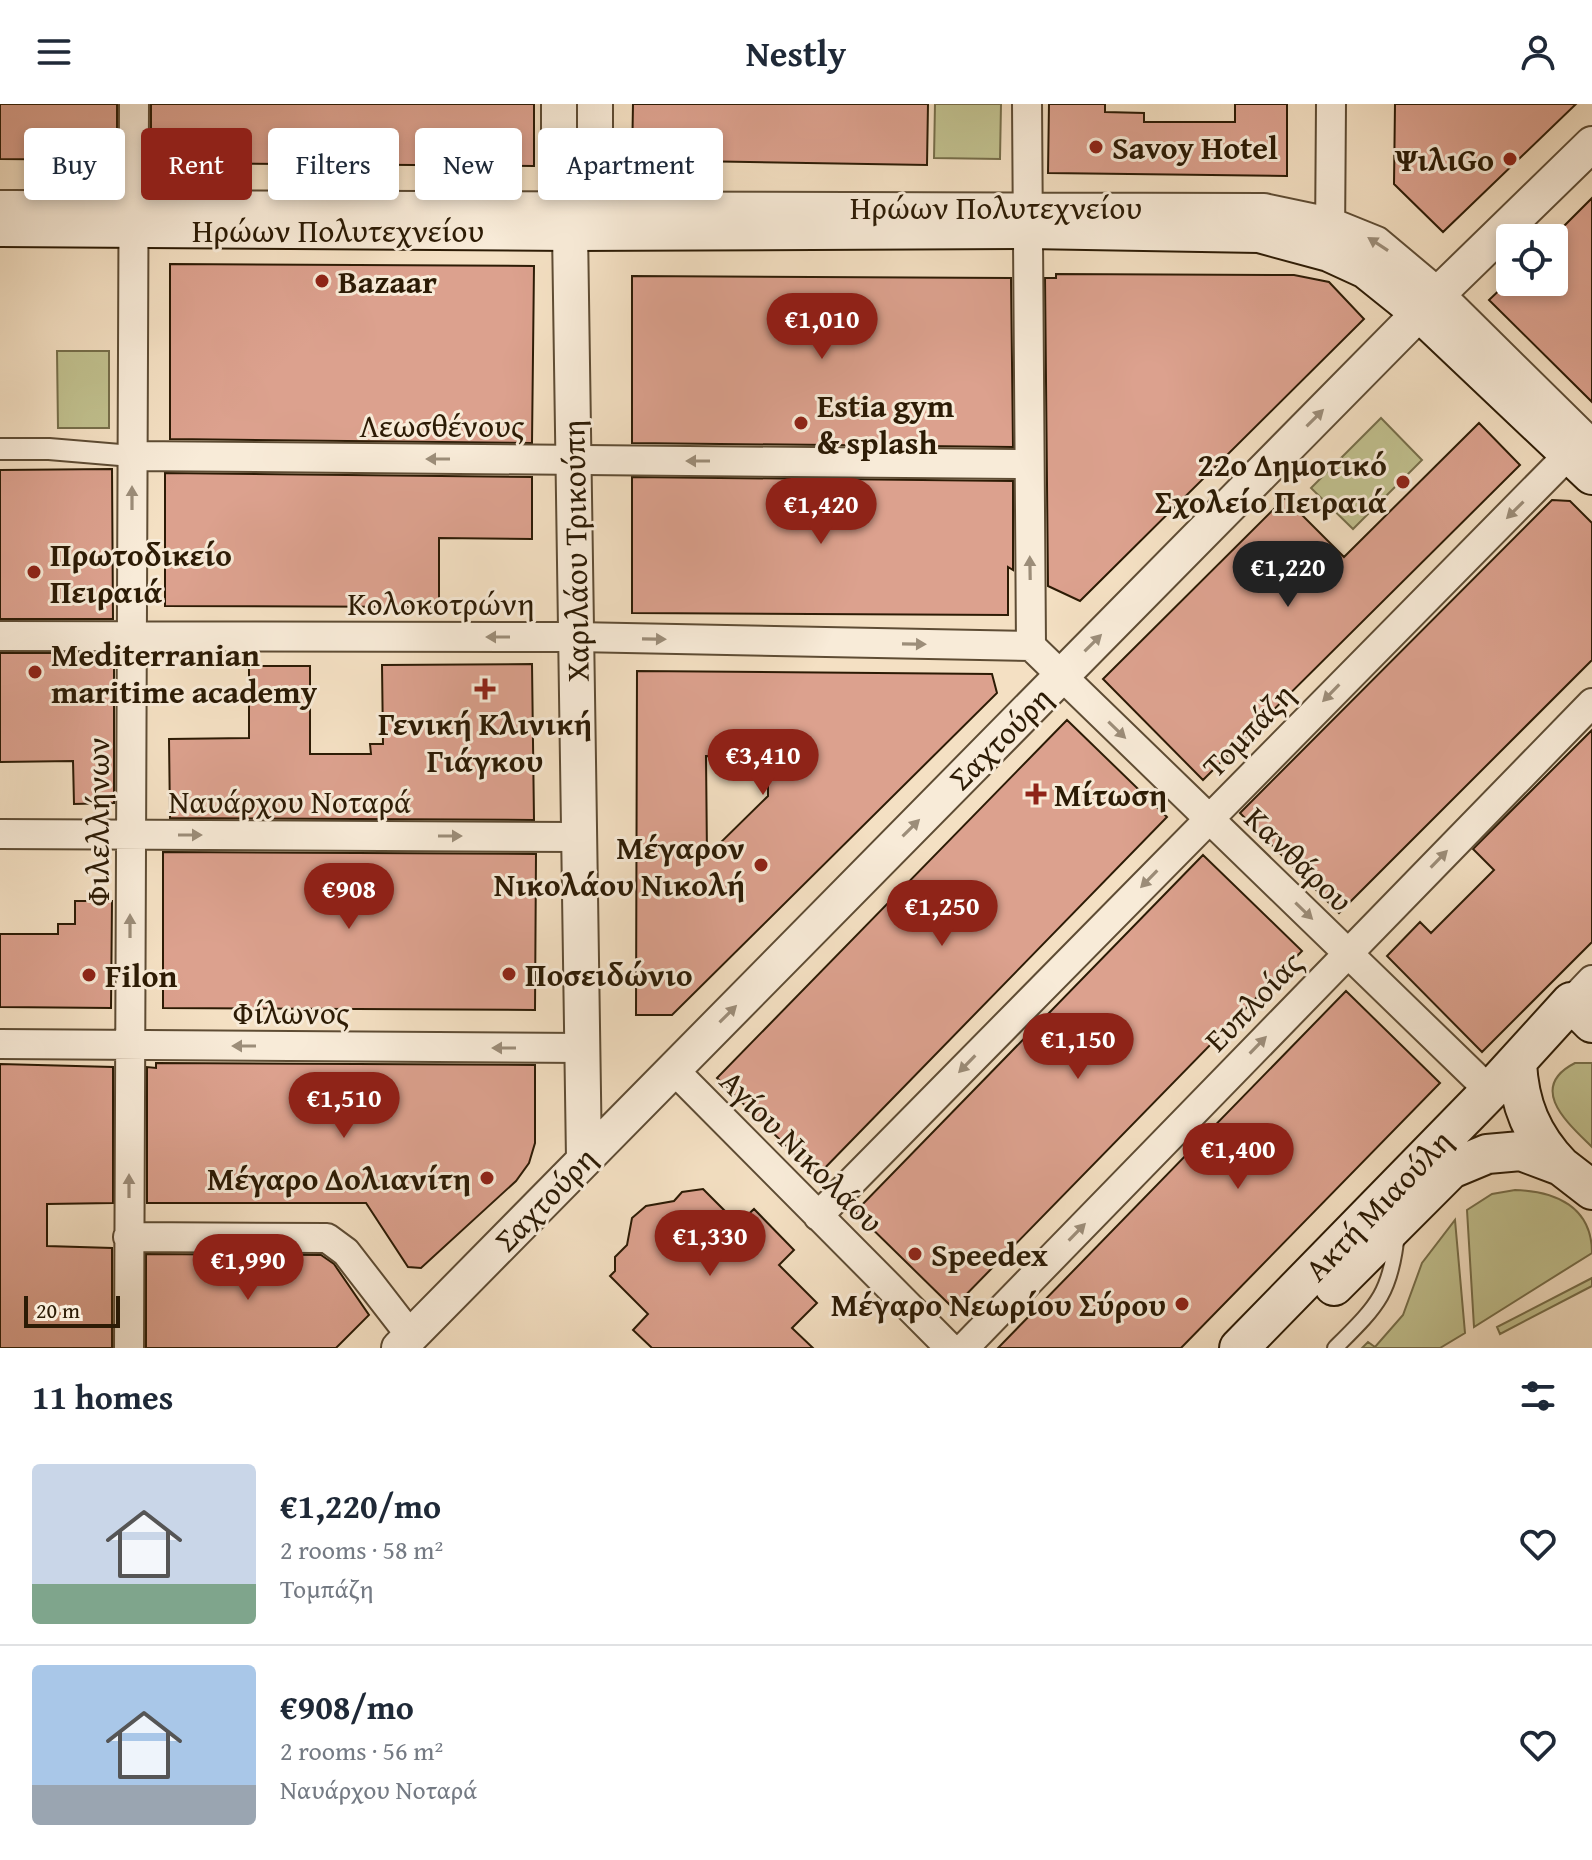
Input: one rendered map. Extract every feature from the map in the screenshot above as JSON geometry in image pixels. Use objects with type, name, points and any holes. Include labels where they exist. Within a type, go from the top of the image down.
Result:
[{"type":"main road","name":"Ηρώων Πολυτεχνείου","points":[[0,227],[134,218],[571,215],[1028,217],[1330,237],[1366,269],[1430,303],[1586,448]]},
{"type":"main road","name":"Ακτή Μιαούλη","points":[[1239,1348],[1517,1063],[1585,1002]]},
{"type":"main road","name":"Ακτή Μιαούλη","points":[[1517,1063],[1521,1099],[1535,1134],[1561,1166],[1592,1190]]},
{"type":"main road","name":"Ακτή Μιαούλη","points":[[1271,1348],[1451,1169],[1487,1154],[1521,1151],[1561,1166]]},
{"type":"street","name":"Φιλελλήνων","points":[[129,1348],[134,104]]},
{"type":"street","name":"Χαριλάου Τρικούπη","points":[[559,104],[559,142],[571,215],[584,1159]]},
{"type":"street","name":"Χαριλάου Τρικούπη","points":[[571,215],[595,144],[595,104]]},
{"type":"street","points":[[1027,104],[1031,646],[1061,676]]},
{"type":"street","points":[[1330,237],[1331,104]]},
{"type":"street","name":"Σαχτούρη","points":[[408,1344],[584,1159],[1430,303],[1592,144]]},
{"type":"street","name":"Ηρώων Πολυτεχνείου","points":[[0,205],[134,218]]},
{"type":"street","name":"Τομπάζη","points":[[818,1216],[1208,818],[1586,448]]},
{"type":"street","name":"Λεωσθένους","points":[[0,449],[49,449],[132,456],[1028,464]]},
{"type":"street","name":"Κολοκοτρώνη","points":[[0,636],[576,637],[1031,646]]},
{"type":"street","name":"Κανθάρου","points":[[1061,676],[1490,1091]]},
{"type":"street","name":"Ευπλοίας","points":[[964,1348],[1592,703]]},
{"type":"street","name":"Ναυάρχου Νοταρά","points":[[0,834],[579,837]]},
{"type":"street","name":"Φίλωνος","points":[[0,1044],[582,1048]]},
{"type":"street","name":"Αγίου Νικολάου","points":[[673,1069],[950,1348]]},
{"type":"street","points":[[128,1237],[327,1238],[346,1252],[408,1344]]},
{"type":"lane","points":[[1335,1348],[1382,1297],[1393,1266],[1398,1222]]},
{"type":"green space","points":[[935,104],[1001,104],[1000,159],[934,158]]},
{"type":"green space","points":[[57,351],[109,351],[109,428],[58,428]]},
{"type":"green space","points":[[1381,418],[1422,460],[1353,529],[1311,488]]},
{"type":"green space","points":[[1575,1063],[1592,1063],[1592,1147],[1564,1117],[1556,1106],[1553,1094],[1554,1083],[1561,1073]]},
{"type":"green space","points":[[1515,1190],[1544,1194],[1569,1205],[1586,1224],[1592,1253],[1474,1327],[1467,1210],[1492,1194]]},
{"type":"green space","points":[[1455,1220],[1465,1333],[1440,1348],[1362,1348],[1368,1342],[1375,1347],[1403,1315],[1422,1263]]},
{"type":"green space","points":[[1592,1278],[1592,1286],[1500,1334],[1497,1327]]},
{"type":"building","points":[[0,104],[117,104],[117,128],[24,128],[24,159],[0,159]]},
{"type":"building","points":[[151,104],[534,104],[534,166],[522,166],[522,128],[415,128],[415,165],[399,165],[399,128],[268,128],[268,164],[252,164],[252,128],[151,128]]},
{"type":"building","points":[[633,104],[928,104],[927,165],[723,162],[723,128],[633,128]]},
{"type":"building","points":[[1049,104],[1105,104],[1105,112],[1144,113],[1144,122],[1235,122],[1235,104],[1287,104],[1287,176],[1048,173]]},
{"type":"building","points":[[1395,104],[1576,104],[1443,232],[1394,184]]},
{"type":"building","points":[[1592,198],[1592,402],[1489,300],[1496,293],[1496,296],[1568,296],[1566,224]]},
{"type":"building","points":[[170,264],[534,266],[532,443],[170,439]]},
{"type":"building","points":[[1056,274],[1294,275],[1329,282],[1364,319],[1080,601],[1048,586],[1045,278],[1056,278]]},
{"type":"building","points":[[632,276],[1011,278],[1013,447],[632,443]]},
{"type":"building","points":[[1479,423],[1520,465],[1203,780],[1103,679],[1285,498],[1344,557]]},
{"type":"building","points":[[112,469],[113,619],[0,619],[0,470]]},
{"type":"building","points":[[165,473],[532,477],[532,539],[439,538],[439,607],[165,606]]},
{"type":"building","points":[[632,477],[1013,481],[1013,570],[1008,567],[1008,615],[632,613]]},
{"type":"building","points":[[1552,500],[1570,501],[1592,523],[1592,660],[1339,913],[1240,813]]},
{"type":"building","points":[[0,653],[114,653],[114,803],[74,804],[73,761],[0,762]]},
{"type":"building","points":[[532,664],[534,820],[170,818],[169,739],[249,738],[249,666],[310,666],[310,754],[371,754],[370,744],[383,744],[382,665]]},
{"type":"building","points":[[637,671],[992,674],[997,693],[672,1015],[636,1015]],"holes":[[[706,756],[768,757],[768,796],[707,856]]]},
{"type":"building","points":[[1067,720],[1167,817],[817,1176],[717,1078]]},
{"type":"building","points":[[1592,730],[1592,942],[1482,1052],[1387,956],[1420,922],[1431,933],[1494,870],[1473,849]]},
{"type":"building","points":[[163,852],[536,854],[535,1010],[163,1008]]},
{"type":"building","points":[[1203,855],[1302,951],[953,1308],[855,1212]]},
{"type":"building","points":[[75,901],[112,901],[111,1008],[0,1007],[0,934],[58,934],[58,924],[75,924]]},
{"type":"building","points":[[1346,991],[1440,1083],[1181,1348],[998,1348]]},
{"type":"building","points":[[156,1063],[535,1065],[535,1143],[529,1163],[516,1181],[421,1268],[408,1267],[366,1203],[147,1203],[147,1067],[156,1068]]},
{"type":"building","points":[[0,1064],[113,1067],[113,1203],[47,1204],[47,1246],[112,1248],[112,1348],[0,1348]]},
{"type":"building","points":[[703,1189],[738,1224],[754,1209],[794,1250],[779,1265],[817,1303],[792,1328],[813,1348],[652,1348],[633,1330],[648,1314],[610,1276],[615,1271],[615,1257],[627,1245],[632,1218],[646,1206],[674,1201],[682,1192]]},
{"type":"building","points":[[146,1254],[321,1255],[334,1264],[369,1315],[336,1348],[146,1348]]},
{"type":"place","name":"Savoy Hotel","points":[[1096,147]]},
{"type":"place","name":"ΨιλιGo","points":[[1510,159]]},
{"type":"place","name":"Bazaar","points":[[322,281]]},
{"type":"place","name":"Estia gym & splash","points":[[801,423]]},
{"type":"place","name":"22ο Δημοτικό Σχολείο Πειραιά","points":[[1403,482]]},
{"type":"place","name":"Πρωτοδικείο Πειραιά","points":[[34,572]]},
{"type":"place","name":"Mediterranian maritime academy","points":[[35,672]]},
{"type":"place","name":"Γενική Κλινική Γιάγκου","points":[[485,689]]},
{"type":"place","name":"Μίτωση","points":[[1036,794]]},
{"type":"place","name":"Μέγαρον Νικολάου Νικολή","points":[[761,865]]},
{"type":"place","name":"Ποσειδώνιο","points":[[509,974]]},
{"type":"place","name":"Filon","points":[[89,975]]},
{"type":"place","name":"Μέγαρο Δολιανίτη","points":[[487,1178]]},
{"type":"place","name":"Speedex","points":[[915,1254]]},
{"type":"place","name":"Μέγαρο Νεωρίου Σύρου","points":[[1182,1304]]}]
